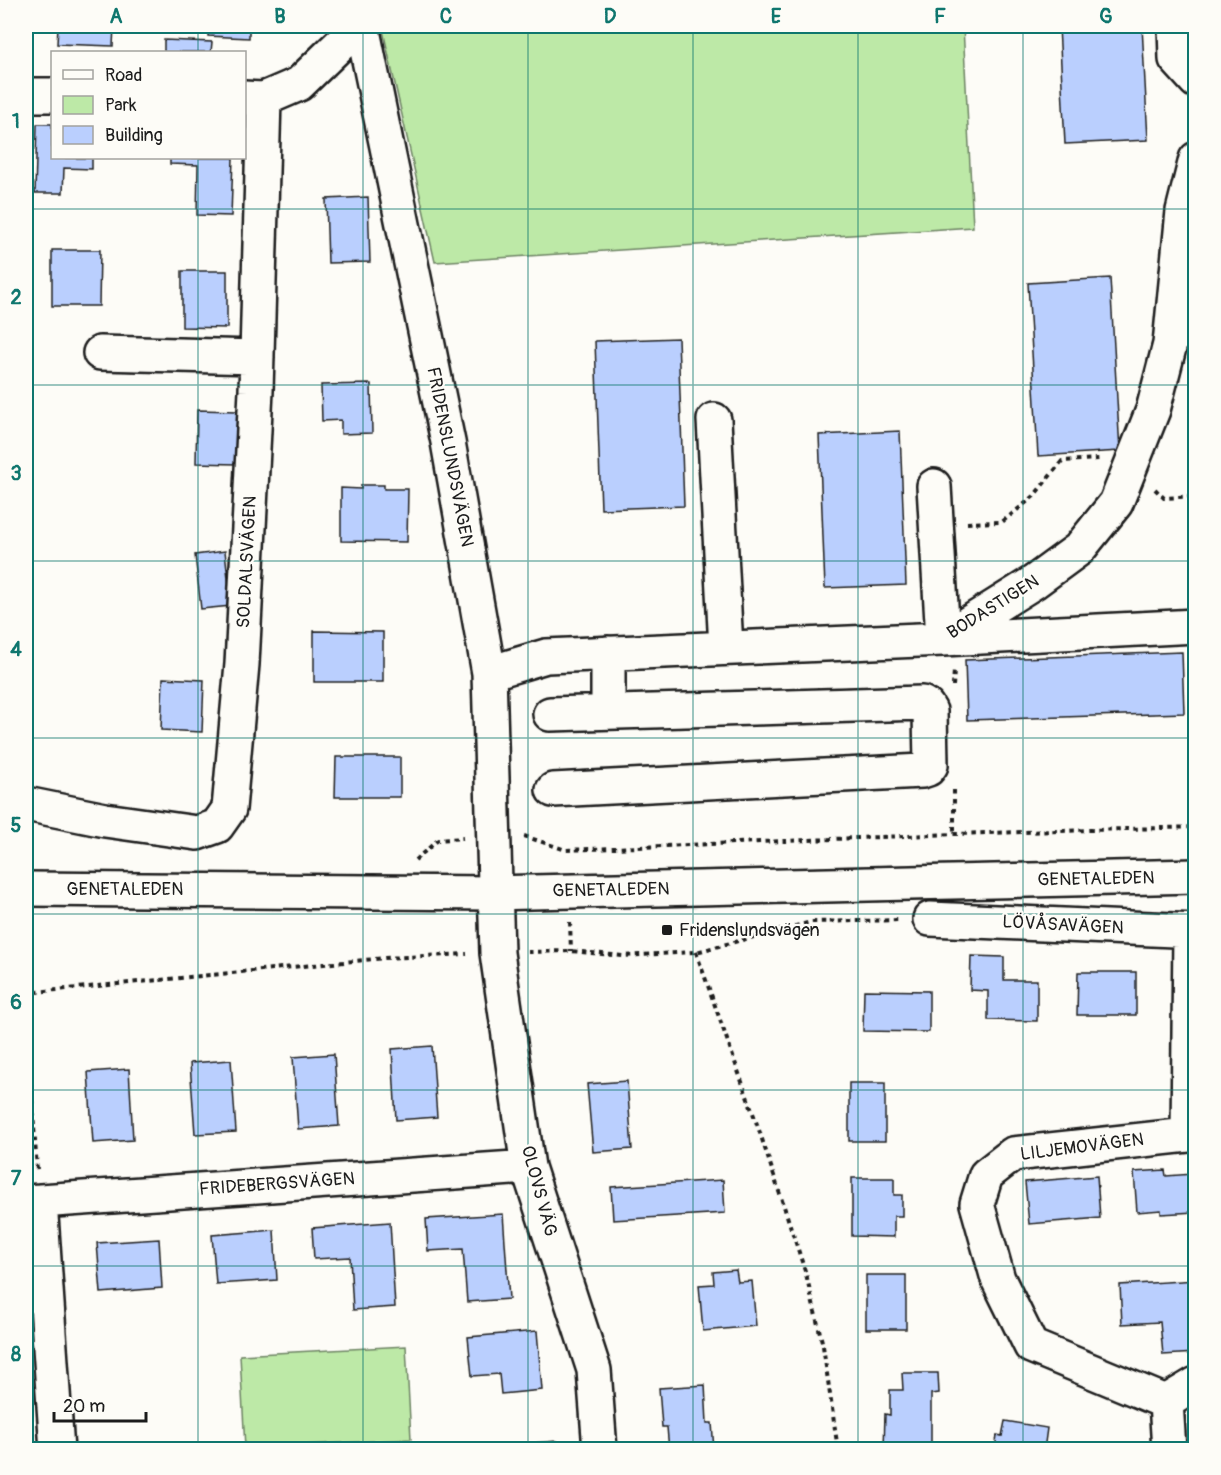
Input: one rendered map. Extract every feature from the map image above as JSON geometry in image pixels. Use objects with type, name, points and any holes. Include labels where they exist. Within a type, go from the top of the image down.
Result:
[{"type":"street","points":[[254,99],[299,84],[360,26]]},
{"type":"street","name":"FRIDENSLUNDSVÄGEN","points":[[360,26],[448,442],[489,673],[495,893]]},
{"type":"street","points":[[1175,26],[1176,59],[1196,81]]},
{"type":"street","points":[[26,95],[51,95]]},
{"type":"street","name":"SOLDALSVÄGEN","points":[[26,804],[105,820],[197,833],[217,826],[229,809],[242,664],[257,357],[254,99]]},
{"type":"street","name":"BODASTIGEN","points":[[489,673],[546,656],[943,639],[1034,582],[1078,549],[1116,502],[1183,343],[1183,211],[1196,159]]},
{"type":"street","points":[[100,353],[257,357]]},
{"type":"street","points":[[714,420],[726,648]]},
{"type":"street","points":[[934,486],[943,639],[1196,626]]},
{"type":"street","points":[[608,653],[608,712]]},
{"type":"street","points":[[550,714],[922,703],[927,705],[930,711],[931,765],[922,771],[553,790]]},
{"type":"street","name":"GENETALEDEN","points":[[26,889],[495,893],[1196,876]]},
{"type":"street","name":"OLOVS VÄG","points":[[495,893],[497,953],[528,1167],[594,1370],[600,1449]]},
{"type":"street","name":"LÖVÅSAVÄGEN","points":[[930,919],[1193,931]]},
{"type":"street","name":"LILJEMOVÄGEN","points":[[1166,1402],[1031,1346],[998,1279],[978,1204],[986,1175],[1013,1154],[1192,1136],[1193,931]]},
{"type":"street","name":"FRIDEBERGSVÄGEN","points":[[33,1201],[528,1167]]},
{"type":"street","points":[[33,1201],[57,1449]]},
{"type":"street","points":[[1169,1449],[1166,1402],[1196,1384]]},
{"type":"path","points":[[937,525],[1002,522],[1033,497],[1062,461],[1133,461],[1164,498],[1196,496]]},
{"type":"path","points":[[411,864],[438,840],[495,835],[523,836],[566,850],[1196,826]]},
{"type":"path","points":[[571,951],[623,956],[696,951],[811,922],[930,919]]},
{"type":"path","points":[[696,951],[759,1130],[806,1274],[823,1346],[838,1449]]},
{"type":"path","points":[[26,993],[385,958]]},
{"type":"path","points":[[26,1012],[33,1201]]},
{"type":"green space","points":[[382,26],[963,26],[973,227],[435,262]]},
{"type":"green space","points":[[406,1346],[411,1439],[245,1448],[240,1355]]},
{"type":"building","points":[[58,26],[114,26],[113,46],[57,44]]},
{"type":"building","points":[[208,26],[249,26],[249,38],[208,36]]},
{"type":"building","points":[[1059,26],[1142,26],[1148,140],[1065,144]]},
{"type":"building","points":[[164,40],[212,42],[211,51],[164,51]]},
{"type":"building","points":[[37,124],[51,124],[51,159],[92,159],[92,169],[64,168],[63,193],[35,193]]},
{"type":"building","points":[[170,159],[233,159],[231,216],[197,215],[198,165],[170,164]]},
{"type":"building","points":[[368,197],[370,262],[328,263],[326,199]]},
{"type":"building","points":[[52,250],[100,250],[99,306],[52,306]]},
{"type":"building","points":[[182,271],[227,271],[227,328],[182,327]]},
{"type":"building","points":[[1110,278],[1120,451],[1038,456],[1028,283]]},
{"type":"building","points":[[678,338],[684,506],[601,509],[595,341]]},
{"type":"building","points":[[371,384],[372,433],[341,434],[341,420],[322,421],[321,385]]},
{"type":"building","points":[[197,410],[237,411],[236,464],[196,463]]},
{"type":"building","points":[[900,431],[906,585],[825,588],[819,435]]},
{"type":"building","points":[[361,485],[384,485],[384,489],[408,489],[407,542],[341,541],[341,488],[361,489]]},
{"type":"building","points":[[225,551],[231,606],[201,609],[195,555]]},
{"type":"building","points":[[314,631],[383,632],[383,682],[314,682]]},
{"type":"building","points":[[1182,652],[1184,713],[967,720],[965,660]]},
{"type":"building","points":[[163,678],[204,680],[202,732],[161,730]]},
{"type":"building","points":[[336,757],[400,757],[400,797],[335,797]]},
{"type":"building","points":[[971,956],[1004,957],[1004,980],[1037,980],[1037,1021],[988,1020],[988,991],[970,990]]},
{"type":"building","points":[[1078,972],[1136,972],[1136,1015],[1077,1015]]},
{"type":"building","points":[[864,990],[929,991],[929,1032],[863,1031]]},
{"type":"building","points":[[432,1046],[437,1117],[396,1120],[392,1049]]},
{"type":"building","points":[[334,1054],[339,1126],[298,1129],[293,1057]]},
{"type":"building","points":[[231,1060],[236,1132],[195,1134],[190,1063]]},
{"type":"building","points":[[129,1069],[133,1140],[93,1143],[88,1072]]},
{"type":"building","points":[[627,1081],[632,1149],[593,1152],[587,1084]]},
{"type":"building","points":[[849,1083],[885,1083],[885,1141],[849,1141]]},
{"type":"building","points":[[1165,1170],[1166,1176],[1193,1174],[1195,1212],[1161,1214],[1161,1210],[1137,1212],[1134,1172]]},
{"type":"building","points":[[1097,1176],[1100,1218],[1029,1224],[1025,1182]]},
{"type":"building","points":[[852,1178],[894,1178],[894,1195],[902,1195],[902,1216],[894,1216],[894,1237],[852,1236]]},
{"type":"building","points":[[723,1180],[725,1213],[613,1220],[611,1187]]},
{"type":"building","points":[[503,1214],[509,1299],[467,1302],[463,1249],[428,1251],[426,1219]]},
{"type":"building","points":[[390,1222],[395,1307],[353,1310],[350,1257],[314,1259],[312,1228]]},
{"type":"building","points":[[274,1230],[277,1280],[216,1284],[212,1235]]},
{"type":"building","points":[[159,1239],[162,1288],[101,1293],[97,1243]]},
{"type":"building","points":[[736,1270],[738,1282],[752,1281],[756,1326],[703,1331],[699,1285],[714,1284],[713,1272]]},
{"type":"building","points":[[866,1275],[906,1275],[906,1329],[866,1329]]},
{"type":"building","points":[[1196,1280],[1196,1353],[1163,1355],[1160,1322],[1122,1324],[1120,1285]]},
{"type":"building","points":[[537,1331],[542,1390],[501,1394],[499,1374],[472,1376],[468,1337]]},
{"type":"building","points":[[902,1373],[938,1373],[939,1393],[931,1394],[931,1448],[884,1450],[885,1414],[890,1415],[890,1390],[903,1390]]},
{"type":"building","points":[[705,1385],[707,1423],[712,1423],[714,1450],[669,1450],[667,1427],[662,1427],[659,1388]]},
{"type":"building","points":[[1005,1421],[1047,1428],[1044,1450],[995,1450],[997,1435],[1002,1436]]},
{"type":"building","points":[[557,1441],[558,1450],[496,1450],[496,1446]]},
{"type":"place","name":"Fridenslundsvägen","points":[[667,930]]}]
